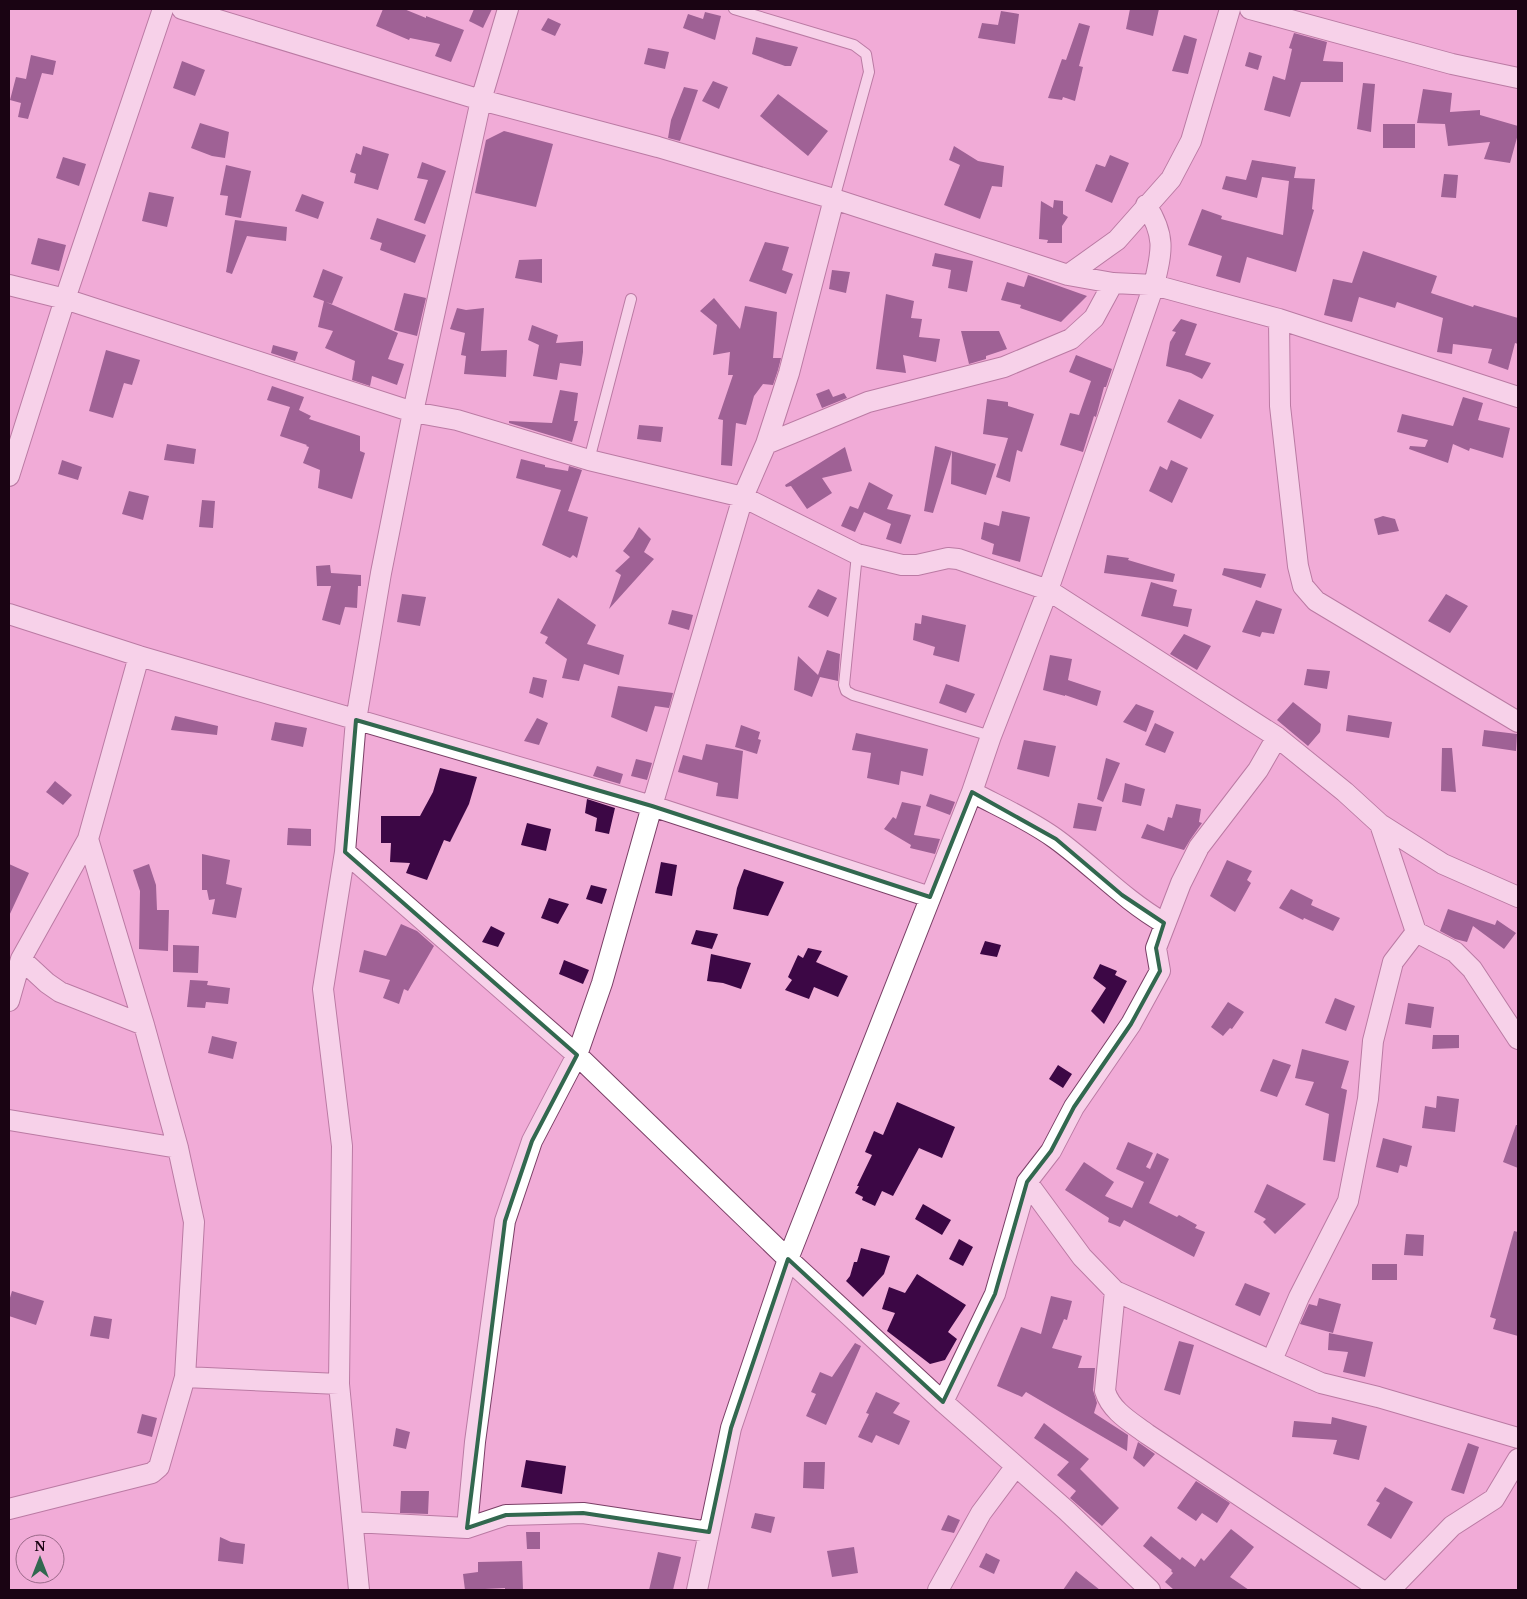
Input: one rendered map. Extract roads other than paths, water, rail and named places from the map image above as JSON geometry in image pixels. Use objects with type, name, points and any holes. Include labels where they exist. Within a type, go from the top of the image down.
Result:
[{"type":"street","points":[[9,476],[65,299],[163,9]]},
{"type":"street","points":[[182,9],[480,100],[658,147],[834,199],[1068,275],[1113,283],[1154,285],[1279,320],[1518,397]]},
{"type":"street","points":[[359,1590],[339,1384],[343,1156],[323,989],[345,852],[356,720],[381,573],[413,412],[480,100],[508,9]]},
{"type":"street","points":[[1068,275],[1117,240],[1171,179],[1192,140],[1230,9]]},
{"type":"street","points":[[1250,9],[1452,64],[1518,78]]},
{"type":"street","points":[[467,1528],[475,1442],[505,1221],[532,1141],[577,1054],[602,983],[743,497],[766,444],[789,374],[834,199]]},
{"type":"street","points":[[697,1590],[732,1428],[788,1259],[972,792],[991,736],[1048,590],[1154,285],[1160,259],[1161,244],[1156,220],[1146,205]]},
{"type":"street","points":[[766,444],[868,402],[1004,367],[1071,339],[1094,318],[1113,283]]},
{"type":"street","points":[[9,284],[65,299],[413,412],[457,420],[589,460],[743,497],[857,554],[902,565],[917,565],[948,558],[958,559],[1048,590],[1277,737],[1345,792],[1380,824],[1443,864],[1518,897]]},
{"type":"street","points":[[1279,320],[1280,406],[1298,566],[1303,586],[1316,602],[1518,722]]},
{"type":"street","points":[[9,614],[139,656],[652,806],[930,897]]},
{"type":"street","points":[[9,1001],[21,959],[88,838],[139,656]]},
{"type":"street","points":[[943,1402],[995,1294],[1027,1182],[1052,1152],[1074,1107],[1131,1024],[1160,971],[1156,948],[1180,883],[1199,847],[1258,770],[1277,737]]},
{"type":"street","points":[[972,792],[1056,838],[1122,895],[1164,924]]},
{"type":"street","points":[[1380,824],[1416,932],[1455,952],[1472,969],[1518,1039]]},
{"type":"street","points":[[9,1509],[152,1472],[159,1467],[185,1377],[194,1222],[178,1148],[144,1025],[88,838]]},
{"type":"street","points":[[345,852],[577,1054],[788,1259],[943,1402],[1067,1510],[1149,1590]]},
{"type":"street","points":[[1272,1360],[1299,1297],[1348,1201],[1368,1099],[1372,1040],[1394,962],[1416,932]]},
{"type":"street","points":[[21,959],[47,983],[60,992],[144,1025]]},
{"type":"street","points":[[9,1120],[178,1148]]},
{"type":"street","points":[[1027,1182],[1082,1257],[1115,1291],[1321,1383],[1378,1397],[1518,1438]]},
{"type":"street","points":[[1115,1291],[1105,1391],[1108,1400],[1114,1408],[1147,1434],[1381,1590]]},
{"type":"street","points":[[185,1377],[339,1384]]},
{"type":"street","points":[[1390,1590],[1452,1526],[1494,1499],[1518,1459]]},
{"type":"street","points":[[938,1590],[981,1513],[1016,1466]]},
{"type":"street","points":[[353,1522],[467,1528],[506,1515],[582,1513],[709,1532]]},
{"type":"lane","points":[[734,9],[854,45],[866,54],[869,72],[834,199]]},
{"type":"lane","points":[[589,460],[631,299]]},
{"type":"lane","points":[[857,554],[844,685],[846,691],[853,695],[991,736]]}]
